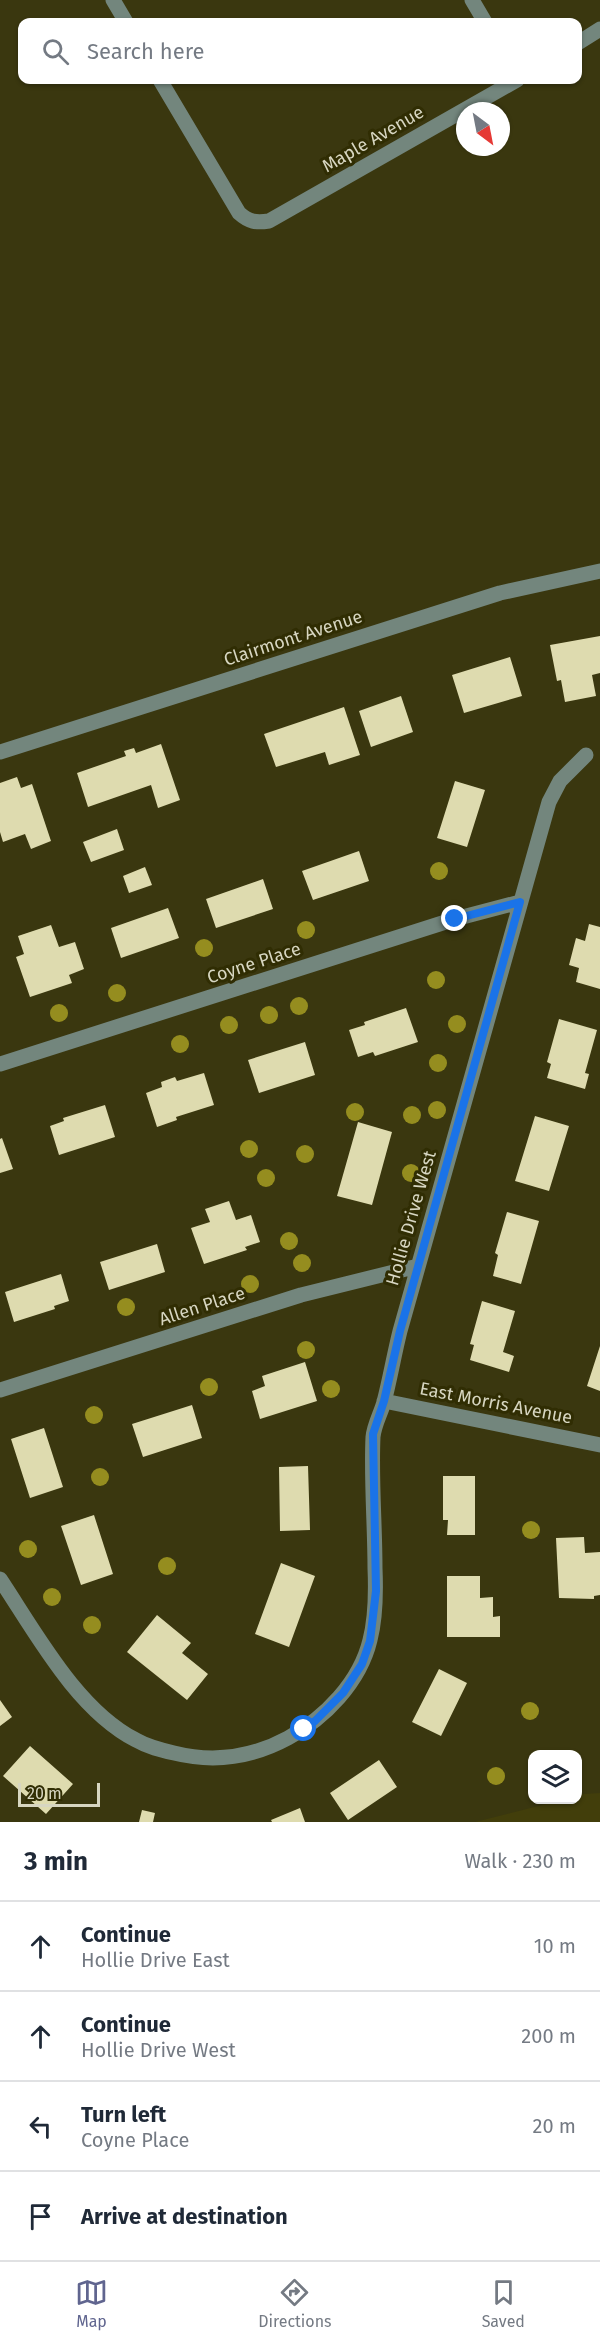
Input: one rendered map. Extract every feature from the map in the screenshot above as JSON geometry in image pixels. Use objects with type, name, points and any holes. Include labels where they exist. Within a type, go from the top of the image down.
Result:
[{"type":"street","points":[[113,0],[124,18]]},
{"type":"street","points":[[472,0],[483,18]]},
{"type":"street","points":[[582,40],[600,29]]},
{"type":"street","name":"Maple Avenue","points":[[162,84],[239,213],[255,223],[269,221],[510,84]]},
{"type":"street","name":"Clairmont Avenue","points":[[0,752],[500,593],[600,571]]},
{"type":"street","name":"Hollie Drive West","points":[[0,1579],[84,1699],[106,1721],[134,1740],[150,1747],[190,1757],[213,1759],[236,1757],[263,1749],[304,1729],[343,1693],[362,1664],[373,1625],[376,1591],[373,1434],[549,802],[560,781],[586,755]]},
{"type":"street","name":"Coyne Place","points":[[0,1064],[455,919],[520,902]]},
{"type":"street","name":"Allen Place","points":[[0,1390],[301,1294],[418,1266]]},
{"type":"street","name":"East Morris Avenue","points":[[384,1401],[600,1445]]},
{"type":"shaded area","points":[[600,1793],[600,1822],[475,1822],[546,1804],[582,1804],[582,1794]]},
{"type":"building","points":[[600,636],[600,673],[592,675],[596,696],[565,702],[561,680],[557,681],[550,645]]},
{"type":"building","points":[[510,657],[522,696],[464,713],[452,675]]},
{"type":"building","points":[[401,696],[413,732],[371,747],[359,711]]},
{"type":"building","points":[[344,707],[360,755],[329,765],[325,752],[276,767],[264,734]]},
{"type":"building","points":[[161,744],[180,800],[158,808],[151,785],[88,807],[77,773],[126,756],[124,751],[134,748],[136,753]]},
{"type":"building","points":[[17,777],[21,788],[32,784],[51,841],[31,849],[25,834],[3,842],[0,832],[0,783]]},
{"type":"building","points":[[455,781],[485,790],[467,847],[437,838]]},
{"type":"building","points":[[117,829],[124,850],[91,862],[83,842]]},
{"type":"building","points":[[359,851],[369,881],[313,900],[302,871]]},
{"type":"building","points":[[145,867],[152,885],[129,893],[123,876]]},
{"type":"building","points":[[263,879],[273,909],[216,928],[206,899]]},
{"type":"building","points":[[168,908],[179,938],[121,958],[111,928]]},
{"type":"building","points":[[589,924],[600,927],[600,989],[576,982],[579,968],[569,965],[576,938],[585,941]]},
{"type":"building","points":[[51,925],[59,947],[75,942],[84,969],[69,975],[72,983],[30,997],[16,957],[24,954],[18,936]]},
{"type":"building","points":[[406,1008],[418,1042],[375,1056],[373,1052],[358,1057],[349,1030],[365,1025],[364,1022]]},
{"type":"building","points":[[559,1019],[597,1030],[585,1073],[589,1074],[585,1089],[547,1078],[551,1064],[547,1062]]},
{"type":"building","points":[[305,1042],[315,1075],[259,1093],[248,1060]]},
{"type":"building","points":[[204,1073],[214,1105],[176,1117],[177,1120],[157,1127],[146,1093],[162,1087],[161,1082],[175,1077],[177,1081]]},
{"type":"building","points":[[105,1105],[115,1137],[59,1155],[50,1126],[64,1121],[63,1118]]},
{"type":"building","points":[[535,1116],[569,1126],[549,1191],[515,1181]]},
{"type":"building","points":[[358,1122],[392,1132],[372,1205],[337,1196]]},
{"type":"building","points":[[2,1138],[13,1169],[0,1173],[0,1139]]},
{"type":"building","points":[[229,1201],[236,1220],[251,1215],[260,1242],[245,1247],[247,1250],[204,1264],[191,1228],[210,1222],[205,1209]]},
{"type":"building","points":[[507,1212],[539,1221],[521,1284],[493,1276],[498,1255],[495,1253]]},
{"type":"building","points":[[157,1244],[165,1272],[109,1290],[100,1262]]},
{"type":"building","points":[[61,1274],[69,1301],[54,1306],[55,1309],[14,1322],[5,1292]]},
{"type":"building","points":[[482,1301],[515,1311],[503,1352],[514,1356],[509,1372],[470,1360],[474,1345],[470,1344]]},
{"type":"building","points":[[600,1346],[600,1391],[587,1386]]},
{"type":"building","points":[[305,1362],[317,1401],[260,1419],[252,1391],[265,1386],[262,1376]]},
{"type":"building","points":[[192,1405],[202,1438],[143,1457],[132,1424]]},
{"type":"building","points":[[44,1428],[63,1487],[30,1498],[11,1439]]},
{"type":"building","points":[[308,1466],[310,1530],[280,1531],[279,1467]]},
{"type":"building","points":[[443,1476],[475,1476],[475,1535],[447,1535],[448,1520],[443,1520]]},
{"type":"building","points":[[94,1515],[113,1574],[81,1585],[61,1526]]},
{"type":"building","points":[[584,1537],[585,1553],[600,1552],[600,1595],[594,1596],[594,1599],[559,1598],[556,1538]]},
{"type":"building","points":[[281,1563],[315,1576],[289,1647],[255,1634]]},
{"type":"building","points":[[447,1576],[480,1576],[480,1598],[493,1597],[493,1617],[500,1616],[500,1637],[447,1637]]},
{"type":"building","points":[[157,1615],[191,1643],[182,1653],[208,1674],[187,1700],[127,1652]]},
{"type":"building","points":[[439,1669],[467,1683],[441,1736],[412,1722]]},
{"type":"building","points":[[0,1700],[12,1717],[0,1726]]},
{"type":"building","points":[[30,1746],[73,1784],[46,1814],[3,1776]]},
{"type":"building","points":[[379,1760],[397,1787],[348,1820],[330,1793]]},
{"type":"building","points":[[300,1808],[305,1822],[272,1822],[271,1820]]},
{"type":"building","points":[[142,1810],[155,1813],[153,1822],[139,1822]]},
{"type":"route","points":[[304,1729],[343,1693],[362,1664],[370,1641],[376,1591],[373,1434],[384,1401],[400,1331],[520,902],[455,919]]}]
